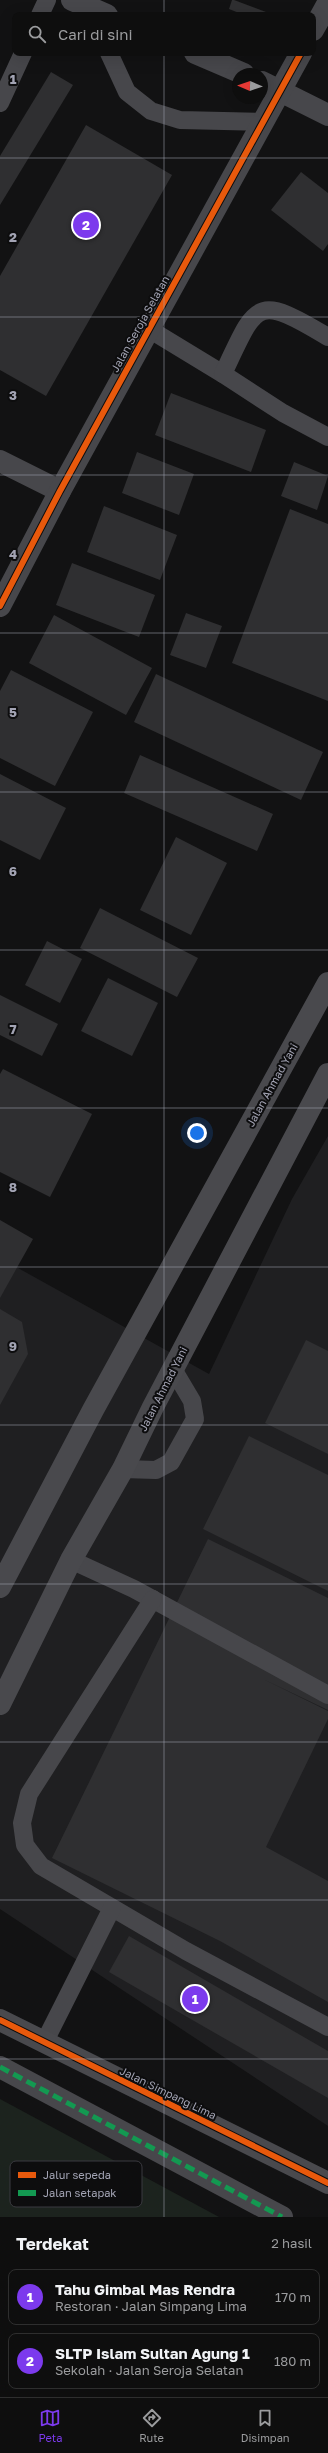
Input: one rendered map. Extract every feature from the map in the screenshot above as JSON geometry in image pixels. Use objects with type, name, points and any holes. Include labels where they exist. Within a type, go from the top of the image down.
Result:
[{"type":"main road","name":"Jalan Ahmad Yani","points":[[0,1588],[93,1410],[328,983]]},
{"type":"main road","name":"Jalan Ahmad Yani","points":[[0,1704],[71,1560],[123,1469],[173,1369],[328,1074]]},
{"type":"main road","name":"Jalan Simpang Lima","points":[[0,2020],[328,2183]]},
{"type":"street","points":[[72,0],[99,12]]},
{"type":"street","points":[[316,25],[328,3]]},
{"type":"street","points":[[202,56],[232,69]]},
{"type":"street","name":"Jalan Seroja Selatan","points":[[0,606],[60,491],[263,122],[271,86],[298,56]]},
{"type":"street","points":[[271,86],[328,115]]},
{"type":"street","points":[[0,461],[60,491]]},
{"type":"street","points":[[0,2067],[282,2217]]},
{"type":"lane","points":[[41,12],[47,0]]},
{"type":"lane","points":[[0,103],[22,56]]},
{"type":"lane","points":[[110,56],[127,92],[151,111],[180,120],[263,122]]},
{"type":"lane","points":[[223,374],[247,322],[255,314],[263,310],[277,310],[290,314],[328,336]]},
{"type":"lane","points":[[149,329],[283,413],[328,437]]},
{"type":"lane","points":[[123,1469],[156,1470],[171,1462],[194,1419],[192,1402],[173,1369]]},
{"type":"lane","points":[[71,1560],[153,1599],[328,1695]]},
{"type":"lane","points":[[153,1599],[29,1794],[22,1823],[25,1845],[40,1866],[186,1951],[328,2027]]},
{"type":"lane","points":[[44,2043],[112,1908]]},
{"type":"shaded area","points":[[328,1136],[328,2126],[0,1909],[0,1258],[209,1374],[292,1199]]},
{"type":"shaded area","points":[[0,2099],[115,2161],[10,2161],[10,2207],[142,2207],[142,2176],[219,2217],[0,2217]]},
{"type":"building","points":[[232,0],[234,0],[266,12],[236,12],[229,9]]},
{"type":"building","points":[[51,72],[73,85],[0,205],[0,156]]},
{"type":"building","points":[[86,125],[172,175],[46,396],[0,370],[0,276]]},
{"type":"building","points":[[301,172],[328,193],[328,244],[323,251],[271,210]]},
{"type":"building","points":[[171,393],[266,430],[251,472],[155,435]]},
{"type":"building","points":[[137,452],[194,474],[179,515],[122,493]]},
{"type":"building","points":[[294,462],[328,476],[317,510],[281,496]]},
{"type":"building","points":[[104,506],[177,535],[160,580],[87,552]]},
{"type":"building","points":[[290,509],[328,524],[328,701],[232,663]]},
{"type":"building","points":[[72,563],[155,595],[139,637],[56,605]]},
{"type":"building","points":[[186,613],[222,626],[206,668],[170,655]]},
{"type":"building","points":[[54,615],[152,668],[126,715],[29,663]]},
{"type":"building","points":[[11,670],[93,712],[55,786],[0,758],[0,691]]},
{"type":"building","points":[[156,674],[323,752],[301,800],[134,722]]},
{"type":"building","points":[[140,755],[273,814],[257,851],[124,793]]},
{"type":"building","points":[[0,774],[66,808],[40,860],[0,840]]},
{"type":"building","points":[[176,837],[227,863],[191,935],[140,910]]},
{"type":"building","points":[[100,908],[198,958],[177,997],[80,948]]},
{"type":"building","points":[[47,941],[82,959],[60,1003],[25,985]]},
{"type":"building","points":[[108,978],[158,1003],[132,1056],[81,1031]]},
{"type":"building","points":[[0,995],[58,1024],[42,1056],[0,1035]]},
{"type":"building","points":[[3,1069],[92,1114],[50,1197],[0,1172],[0,1074]]},
{"type":"building","points":[[0,1220],[33,1239],[0,1298]]},
{"type":"building","points":[[0,1309],[22,1322],[28,1354],[0,1405]]},
{"type":"building","points":[[306,1340],[328,1351],[328,1454],[265,1423]]},
{"type":"building","points":[[249,1436],[328,1475],[328,1591],[203,1529]]},
{"type":"building","points":[[208,1539],[328,1598],[328,1710],[263,1679],[328,1711],[328,1719],[266,1847],[328,1881],[328,2002],[220,1941],[52,1858]]},
{"type":"building","points":[[129,1936],[328,2051],[328,2098],[109,1972]]},
{"type":"marked path","points":[[0,2067],[282,2217]]},
{"type":"cycle path","points":[[0,606],[60,491],[299,56]]},
{"type":"cycle path","points":[[0,2020],[328,2183]]},
{"type":"place","name":"SLTP Islam Sultan Agung 1","points":[[86,225]]},
{"type":"place","name":"Tahu Gimbal Mas Rendra","points":[[195,1999]]}]
